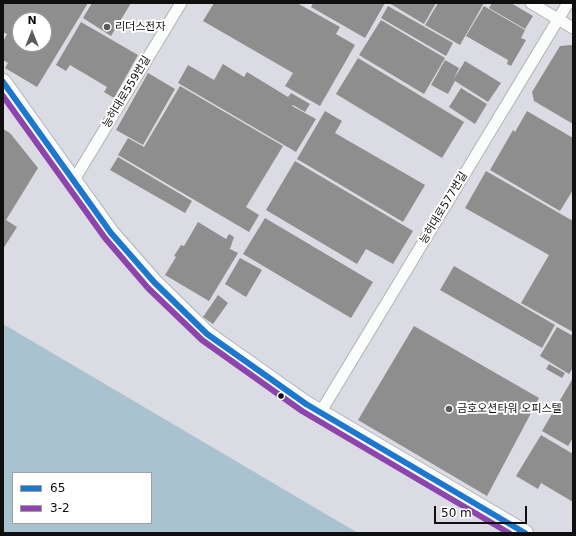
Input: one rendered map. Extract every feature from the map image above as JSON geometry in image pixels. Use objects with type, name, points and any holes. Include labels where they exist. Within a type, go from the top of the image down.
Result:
[{"type":"main road","points":[[3,82],[111,233],[154,282],[207,334],[320,413],[525,533]]},
{"type":"street","name":"능허대로559번길","points":[[74,180],[181,3]]},
{"type":"street","points":[[531,3],[573,28]]},
{"type":"street","name":"능허대로577번길","points":[[320,413],[568,3]]},
{"type":"shaded area","points":[[3,3],[573,3],[573,533],[3,533]]},
{"type":"water","points":[[3,324],[358,533],[3,533]]},
{"type":"building","points":[[3,3],[88,3],[37,87],[5,68],[8,63],[3,60],[3,42],[7,34],[3,32]]},
{"type":"building","name":"리더스전자","points":[[92,3],[131,3],[111,36],[83,18]]},
{"type":"building","points":[[214,3],[297,3],[340,27],[336,34],[355,45],[320,106],[285,86],[293,73],[203,21]]},
{"type":"building","points":[[313,3],[385,3],[365,38],[311,7]]},
{"type":"building","points":[[389,3],[436,3],[424,24]]},
{"type":"building","points":[[438,3],[484,3],[460,45],[425,25]]},
{"type":"building","points":[[492,3],[511,3],[533,16],[525,29],[489,8]]},
{"type":"building","points":[[388,6],[453,43],[446,56],[381,18]]},
{"type":"building","points":[[484,6],[525,30],[521,38],[526,40],[511,66],[507,64],[508,60],[466,36]]},
{"type":"building","points":[[381,20],[445,58],[424,94],[359,55]]},
{"type":"building","points":[[81,22],[138,55],[114,98],[104,92],[107,87],[70,65],[66,71],[56,65]]},
{"type":"building","points":[[560,46],[573,46],[573,124],[534,101],[532,92]]},
{"type":"building","points":[[358,58],[464,122],[442,158],[336,94]]},
{"type":"building","points":[[445,60],[459,68],[453,80],[465,61],[501,83],[488,102],[455,81],[448,94],[431,85]]},
{"type":"building","points":[[223,64],[244,77],[247,72],[288,97],[291,93],[310,104],[305,112],[293,105],[292,106],[316,119],[296,152],[178,83],[188,65],[214,80]]},
{"type":"building","points":[[148,73],[175,89],[143,145],[116,130]]},
{"type":"building","points":[[180,86],[283,146],[246,207],[259,215],[249,232],[118,155],[128,138],[144,147]]},
{"type":"building","points":[[461,88],[487,104],[475,124],[449,107]]},
{"type":"building","points":[[325,111],[342,121],[335,133],[425,185],[403,222],[297,159]]},
{"type":"building","points":[[527,111],[573,138],[573,190],[560,211],[490,170],[513,130],[515,132]]},
{"type":"building","points":[[3,129],[10,133],[38,168],[6,220],[17,227],[3,249]]},
{"type":"building","points":[[118,157],[192,201],[185,213],[110,170]]},
{"type":"building","points":[[295,161],[413,231],[393,264],[366,249],[357,264],[266,210]]},
{"type":"building","points":[[486,171],[573,221],[573,332],[521,303],[549,255],[465,208]]},
{"type":"building","points":[[265,218],[373,282],[351,318],[243,254]]},
{"type":"building","points":[[198,222],[226,239],[229,234],[234,237],[230,249],[238,253],[209,301],[165,275],[176,257],[174,256],[181,245],[184,246]]},
{"type":"building","points":[[240,258],[262,270],[246,297],[225,284]]},
{"type":"building","points":[[454,266],[555,325],[542,348],[440,290]]},
{"type":"building","points":[[218,295],[228,303],[213,324],[203,317]]},
{"type":"building","name":"금호오션타워 오피스텔","points":[[414,326],[539,398],[487,496],[358,420]]},
{"type":"building","points":[[557,327],[573,336],[573,368],[569,374],[540,356]]},
{"type":"building","points":[[549,364],[565,373],[562,378],[546,369]]},
{"type":"building","points":[[573,378],[573,438],[568,446],[542,431]]},
{"type":"building","points":[[541,435],[573,454],[573,502],[541,483],[538,489],[516,476]]},
{"type":"transit line","name":"65","points":[[3,82],[111,233],[154,282],[207,334],[306,404],[525,533]]},
{"type":"transit line","name":"3-2","points":[[3,96],[105,238],[148,288],[202,340],[302,411],[509,533]]},
{"type":"place","name":"리더스전자","points":[[107,27]]},
{"type":"place","name":"금호오션타워 오피스텔","points":[[449,409]]}]
